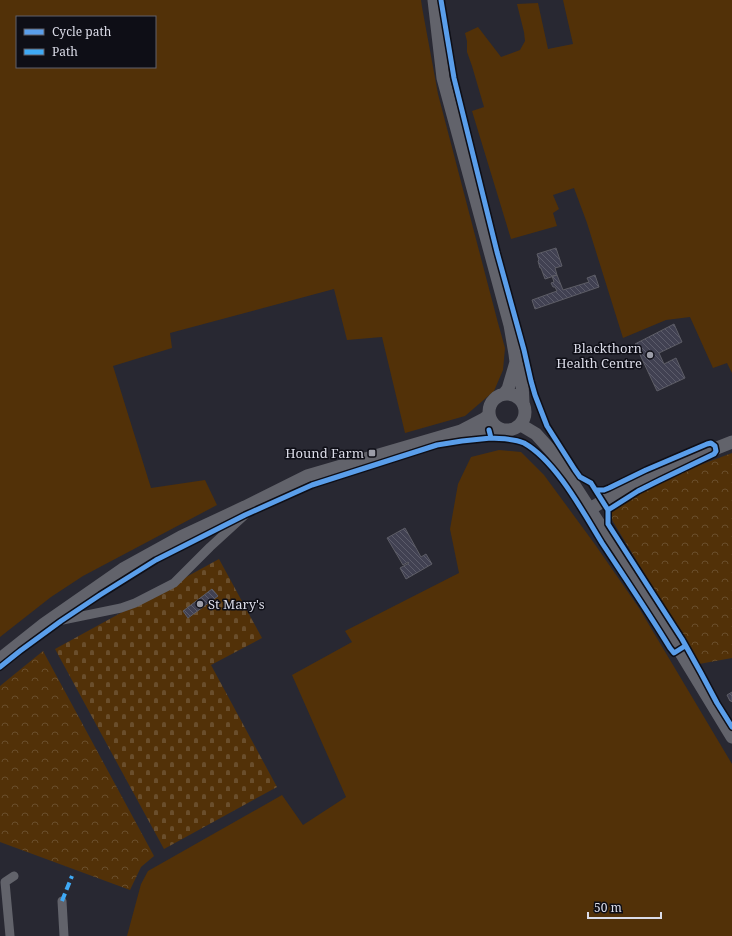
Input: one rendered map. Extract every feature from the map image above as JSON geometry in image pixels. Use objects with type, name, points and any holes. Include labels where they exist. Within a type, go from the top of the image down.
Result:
[{"type":"main road","points":[[434,0],[443,78],[510,325],[516,362],[522,383],[523,402],[526,412],[525,418],[515,429],[473,433],[461,431]]},
{"type":"main road","points":[[504,394],[508,389],[516,362]]},
{"type":"main road","points":[[502,430],[496,427],[489,416],[490,406],[493,401],[497,396],[504,394],[513,395],[523,402]]},
{"type":"main road","points":[[0,659],[44,624],[123,569],[181,537],[307,476],[461,431],[489,416]]},
{"type":"main road","points":[[520,425],[536,434],[554,454],[658,615],[732,737]]},
{"type":"main road","points":[[590,508],[659,472],[732,442]]},
{"type":"street","points":[[44,624],[121,608],[174,583],[245,515],[273,493]]},
{"type":"street","points":[[10,936],[3,878],[14,876]]},
{"type":"street","points":[[62,901],[64,936]]},
{"type":"green space","points":[[0,0],[421,0],[438,94],[505,348],[503,370],[494,391],[465,416],[405,433],[382,337],[347,340],[334,289],[170,333],[172,348],[113,366],[151,488],[205,480],[217,505],[83,576],[51,597],[0,637]]},
{"type":"green space","points":[[563,0],[732,0],[732,373],[727,363],[713,368],[690,317],[666,320],[623,338],[587,223],[574,188],[553,195],[559,209],[553,213],[557,226],[511,239],[472,111],[484,107],[467,52],[465,33],[478,27],[501,57],[520,50],[525,41],[517,4],[538,3],[548,49],[573,44]]},
{"type":"green space","points":[[499,450],[521,452],[544,475],[639,608],[732,764],[732,936],[127,936],[141,884],[148,871],[282,795],[303,825],[346,797],[292,675],[352,642],[345,631],[459,573],[450,529],[458,484],[471,457]]},
{"type":"green space","points":[[732,453],[732,658],[699,664],[612,520],[611,513],[613,510],[665,478]]},
{"type":"green space","points":[[219,559],[262,638],[211,665],[277,787],[164,849],[55,649]]},
{"type":"green space","points":[[43,651],[154,856],[141,867],[130,890],[0,842],[0,686]]},
{"type":"building","points":[[556,248],[562,266],[555,268],[557,275],[545,279],[540,268],[537,254]]},
{"type":"building","points":[[557,275],[563,290],[589,282],[587,278],[595,275],[599,287],[535,309],[532,300],[557,291],[551,283],[554,282],[552,276]]},
{"type":"building","name":"Blackthorn Health Centre","points":[[674,324],[682,342],[659,353],[664,364],[676,358],[685,378],[657,391],[635,344]]},
{"type":"building","points":[[405,528],[421,557],[426,554],[432,564],[406,579],[400,568],[409,563],[408,562],[403,565],[387,538]]},
{"type":"building","name":"St Mary's","points":[[212,589],[218,596],[188,618],[183,611]]},
{"type":"building","points":[[732,692],[732,702],[727,695]]},
{"type":"marked path","points":[[62,901],[72,876]]},
{"type":"cycle path","points":[[441,0],[454,78],[497,252],[535,395],[547,426],[580,477],[591,483],[608,510],[608,524],[682,639],[732,727]]},
{"type":"cycle path","points":[[0,667],[61,621],[156,560],[245,515],[312,485],[437,445],[491,438],[489,430]]},
{"type":"cycle path","points":[[491,438],[520,441],[536,451],[547,462],[568,488],[670,648],[674,653],[685,646]]},
{"type":"cycle path","points":[[596,490],[604,490],[609,488],[646,470],[707,444],[711,443],[715,446],[716,451],[714,454],[638,491],[608,510]]},
{"type":"place","name":"Blackthorn Health Centre","points":[[650,355]]},
{"type":"place","name":"Hound Farm","points":[[372,453]]},
{"type":"place","name":"St Mary's","points":[[200,604]]}]
